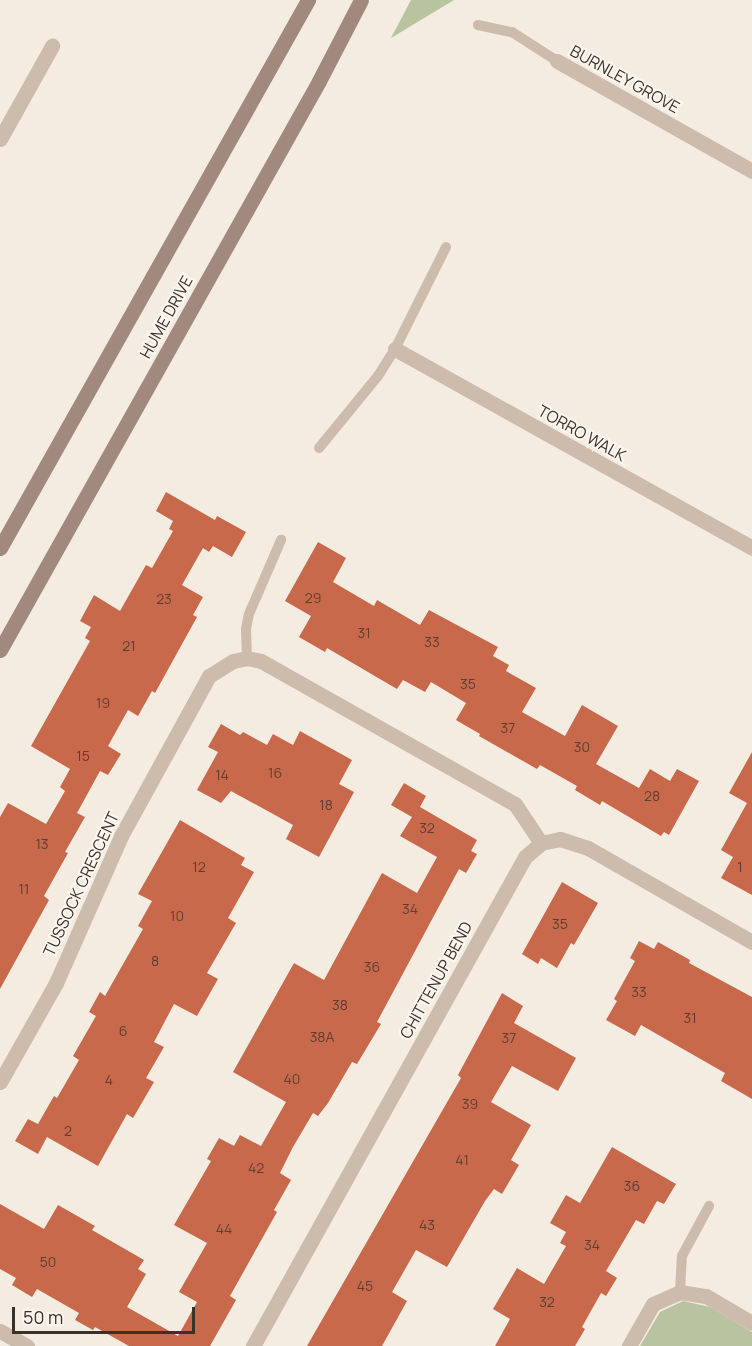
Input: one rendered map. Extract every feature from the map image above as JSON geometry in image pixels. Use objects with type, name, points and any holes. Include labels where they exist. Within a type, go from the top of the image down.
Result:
[{"type":"street","name":"HUME DRIVE","points":[[0,548],[308,0]]},
{"type":"street","name":"HUME DRIVE","points":[[0,650],[319,81],[361,0]]},
{"type":"street","points":[[0,139],[52,46]]},
{"type":"street","name":"BURNLEY GROVE","points":[[557,61],[752,171]]},
{"type":"street","name":"TORRO WALK","points":[[395,349],[752,548]]},
{"type":"street","points":[[247,658],[273,667],[515,804],[542,843],[560,839],[588,848],[752,942]]},
{"type":"street","name":"TUSSOCK CRESCENT","points":[[0,1082],[56,983],[121,836],[209,676],[219,667],[247,658]]},
{"type":"street","name":"CHITTENUP BEND","points":[[253,1346],[525,857],[542,843]]},
{"type":"street","points":[[629,1346],[653,1305],[680,1292],[706,1296],[752,1323]]},
{"type":"street","points":[[0,1331],[27,1346]]},
{"type":"lane","name":"BURNLEY GROVE","points":[[478,25],[512,32],[557,61]]},
{"type":"lane","points":[[319,448],[378,376],[395,349],[446,247]]},
{"type":"lane","points":[[247,658],[246,629],[249,614],[281,540]]},
{"type":"lane","points":[[680,1292],[682,1256],[709,1206]]},
{"type":"green space","points":[[411,0],[454,0],[391,38]]},
{"type":"green space","points":[[683,1301],[710,1307],[752,1332],[752,1346],[640,1346],[660,1312]]},
{"type":"building","points":[[166,492],[215,520],[217,516],[246,532],[232,557],[213,546],[209,552],[203,548],[182,585],[203,597],[193,615],[197,617],[155,693],[152,691],[138,716],[128,710],[108,746],[121,754],[108,775],[100,771],[77,813],[85,817],[44,896],[49,900],[0,989],[0,817],[8,803],[46,824],[65,791],[60,787],[70,769],[31,746],[90,641],[85,638],[91,627],[80,621],[94,595],[120,611],[146,565],[152,568],[173,531],[169,529],[173,521],[156,511]]},
{"type":"building","points":[[318,542],[346,558],[333,582],[374,606],[377,600],[420,625],[429,610],[498,647],[493,656],[509,665],[506,671],[536,688],[522,712],[565,736],[582,705],[618,726],[596,764],[639,788],[650,769],[670,781],[677,769],[699,781],[669,835],[664,832],[661,836],[602,801],[600,805],[575,790],[577,786],[540,765],[537,769],[479,736],[480,734],[456,720],[466,703],[431,682],[425,692],[403,680],[397,689],[327,648],[325,652],[299,637],[311,616],[285,601]]},
{"type":"building","points":[[221,724],[240,735],[243,732],[267,745],[273,734],[293,745],[300,731],[352,760],[339,784],[354,792],[319,857],[286,839],[293,825],[231,791],[221,803],[197,790],[218,752],[208,747]]},
{"type":"building","points":[[752,752],[752,895],[721,878],[733,857],[721,850],[747,803],[729,793]]},
{"type":"building","points":[[404,783],[426,796],[420,807],[477,840],[471,851],[477,854],[466,873],[459,869],[377,1022],[381,1024],[357,1064],[352,1062],[328,1103],[318,1116],[313,1113],[293,1147],[280,1173],[291,1180],[274,1210],[277,1212],[230,1296],[236,1300],[210,1346],[129,1346],[95,1327],[93,1330],[75,1320],[79,1313],[37,1289],[32,1297],[12,1285],[16,1278],[0,1269],[0,1204],[44,1229],[58,1205],[95,1226],[92,1230],[144,1260],[138,1269],[146,1274],[127,1307],[178,1336],[197,1302],[179,1292],[207,1243],[174,1225],[211,1161],[207,1159],[219,1138],[234,1146],[240,1135],[261,1146],[286,1102],[233,1072],[294,963],[324,980],[382,873],[417,893],[437,857],[400,836],[412,817],[391,805]]},
{"type":"building","points":[[180,820],[245,858],[241,865],[254,872],[228,918],[236,923],[207,973],[218,979],[197,1016],[174,1004],[154,1042],[164,1047],[146,1078],[154,1082],[133,1118],[127,1114],[98,1166],[47,1137],[38,1154],[15,1141],[28,1119],[38,1124],[54,1096],[57,1098],[79,1060],[73,1056],[96,1016],[89,1012],[100,992],[105,996],[143,929],[138,926],[152,901],[138,894]]},
{"type":"building","points":[[562,882],[598,903],[574,945],[571,943],[557,968],[541,958],[538,964],[522,954]]},
{"type":"building","points":[[639,941],[654,949],[658,942],[690,960],[689,963],[752,997],[752,1099],[721,1081],[725,1073],[641,1025],[635,1036],[606,1020],[617,1001],[614,999],[635,961],[630,958]]},
{"type":"building","points":[[502,993],[523,1006],[514,1023],[576,1058],[558,1091],[512,1066],[491,1102],[531,1125],[511,1160],[519,1165],[502,1194],[494,1189],[485,1201],[447,1267],[416,1250],[392,1292],[407,1301],[382,1346],[307,1346],[461,1078],[458,1075]]},
{"type":"building","points":[[612,1147],[676,1184],[664,1204],[657,1201],[644,1224],[636,1220],[606,1271],[617,1278],[606,1296],[601,1293],[582,1327],[585,1329],[575,1346],[495,1346],[510,1319],[493,1309],[517,1268],[544,1284],[566,1246],[560,1243],[566,1232],[550,1223],[566,1195],[580,1203]]}]
